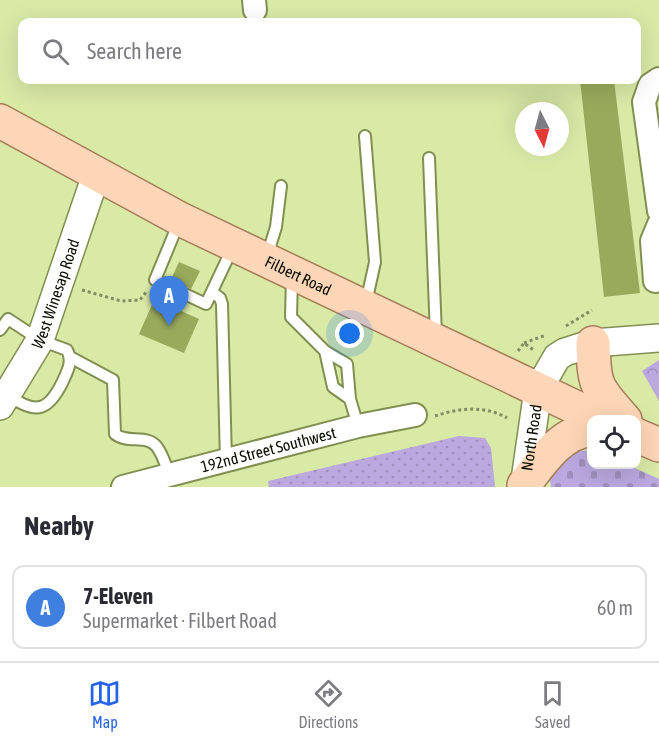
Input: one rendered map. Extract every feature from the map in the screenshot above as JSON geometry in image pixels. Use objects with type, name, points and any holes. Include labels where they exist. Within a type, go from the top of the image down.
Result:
[{"type":"main road","name":"Filbert Road","points":[[0,121],[180,219],[591,415]]},
{"type":"main road","points":[[593,343],[593,373],[596,385],[622,415]]},
{"type":"main road","points":[[524,486],[558,446],[587,431]]},
{"type":"street","points":[[648,80],[644,102],[659,210]]},
{"type":"street","name":"West Winesap Road","points":[[4,401],[40,340],[96,175]]},
{"type":"street","points":[[655,281],[652,241],[659,224]]},
{"type":"street","points":[[538,390],[557,357],[564,352],[593,343],[659,338]]},
{"type":"street","name":"North Road","points":[[524,486],[538,390]]},
{"type":"street","name":"192nd Street Southwest","points":[[123,487],[358,426],[415,415]]},
{"type":"lane","points":[[365,136],[375,262],[365,307]]},
{"type":"lane","points":[[429,158],[436,341]]},
{"type":"lane","points":[[281,186],[276,227],[279,265],[291,317],[326,351],[347,364],[350,399],[358,426]]},
{"type":"lane","points":[[180,219],[155,280],[206,304],[235,244]]},
{"type":"lane","points":[[212,292],[220,298],[222,304],[226,461]]},
{"type":"lane","points":[[0,330],[8,320],[40,340],[67,350],[70,357],[69,367],[53,401],[46,406],[33,407],[4,401]]},
{"type":"lane","points":[[326,351],[333,387],[350,399]]},
{"type":"lane","points":[[70,357],[113,380],[116,434],[120,438],[151,442],[158,447],[170,476]]},
{"type":"path","points":[[76,289],[121,301],[140,300]]},
{"type":"path","points":[[518,351],[524,343],[535,351]]},
{"type":"path","points":[[415,415],[429,417],[464,408],[501,412],[507,418]]},
{"type":"green space","points":[[659,360],[659,401],[642,371]]},
{"type":"green space","points":[[459,436],[485,438],[491,448],[495,487],[269,487],[268,481]]},
{"type":"green space","points":[[587,450],[587,469],[637,469],[659,479],[659,487],[551,487],[549,475],[572,452]]},
{"type":"building","points":[[580,84],[614,84],[640,293],[604,297]]},
{"type":"building","points":[[179,262],[200,271],[191,289],[171,279]]},
{"type":"building","points":[[164,293],[185,302],[181,311],[199,319],[184,353],[139,334],[154,300],[160,302]]},
{"type":"place","name":"7-Eleven","points":[[169,326]]}]
